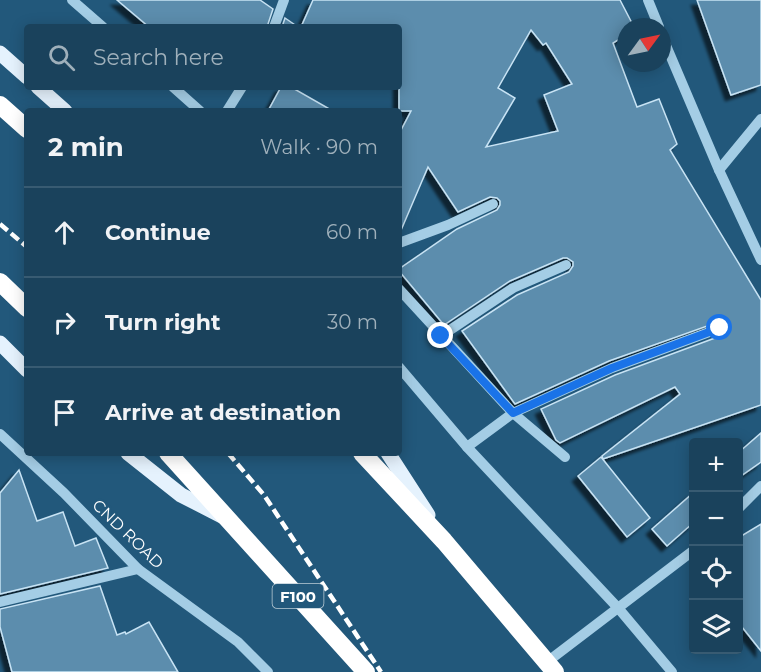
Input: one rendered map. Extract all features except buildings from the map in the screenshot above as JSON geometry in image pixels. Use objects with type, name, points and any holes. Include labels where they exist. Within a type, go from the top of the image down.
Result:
[{"type":"highway","points":[[0,105],[24,126]]},
{"type":"highway","points":[[0,282],[24,305]]},
{"type":"highway","name":"F100","points":[[171,456],[366,672]]},
{"type":"highway","points":[[365,456],[444,541],[551,667]]},
{"type":"main road","points":[[0,53],[24,74]]},
{"type":"main road","points":[[41,90],[62,108]]},
{"type":"main road","points":[[0,343],[24,367]]},
{"type":"main road","name":"F100","points":[[132,456],[181,495],[229,520]]},
{"type":"main road","points":[[390,456],[444,541]]},
{"type":"street","points":[[72,0],[100,24]]},
{"type":"street","points":[[275,24],[285,0]]},
{"type":"street","points":[[648,0],[655,18]]},
{"type":"street","points":[[671,57],[719,170],[761,260]]},
{"type":"street","points":[[176,90],[197,108]]},
{"type":"street","points":[[229,108],[240,90]]},
{"type":"street","points":[[719,170],[761,119]]},
{"type":"street","points":[[402,242],[448,225],[493,204]]},
{"type":"street","points":[[441,336],[513,288],[566,265]]},
{"type":"street","points":[[402,292],[513,413],[565,457]]},
{"type":"street","points":[[467,447],[513,413],[612,368],[720,328]]},
{"type":"street","points":[[402,371],[467,447],[619,609],[672,672]]},
{"type":"street","name":"CND ROAD","points":[[0,434],[64,493],[138,569],[238,642],[268,672]]},
{"type":"street","points":[[743,504],[761,486]]},
{"type":"street","points":[[551,667],[689,553]]},
{"type":"street","points":[[0,602],[138,569]]},
{"type":"railway","points":[[0,224],[24,244]]},
{"type":"railway","points":[[231,456],[264,495],[381,672]]},
{"type":"route","points":[[441,336],[513,413],[612,368],[720,328]]}]
